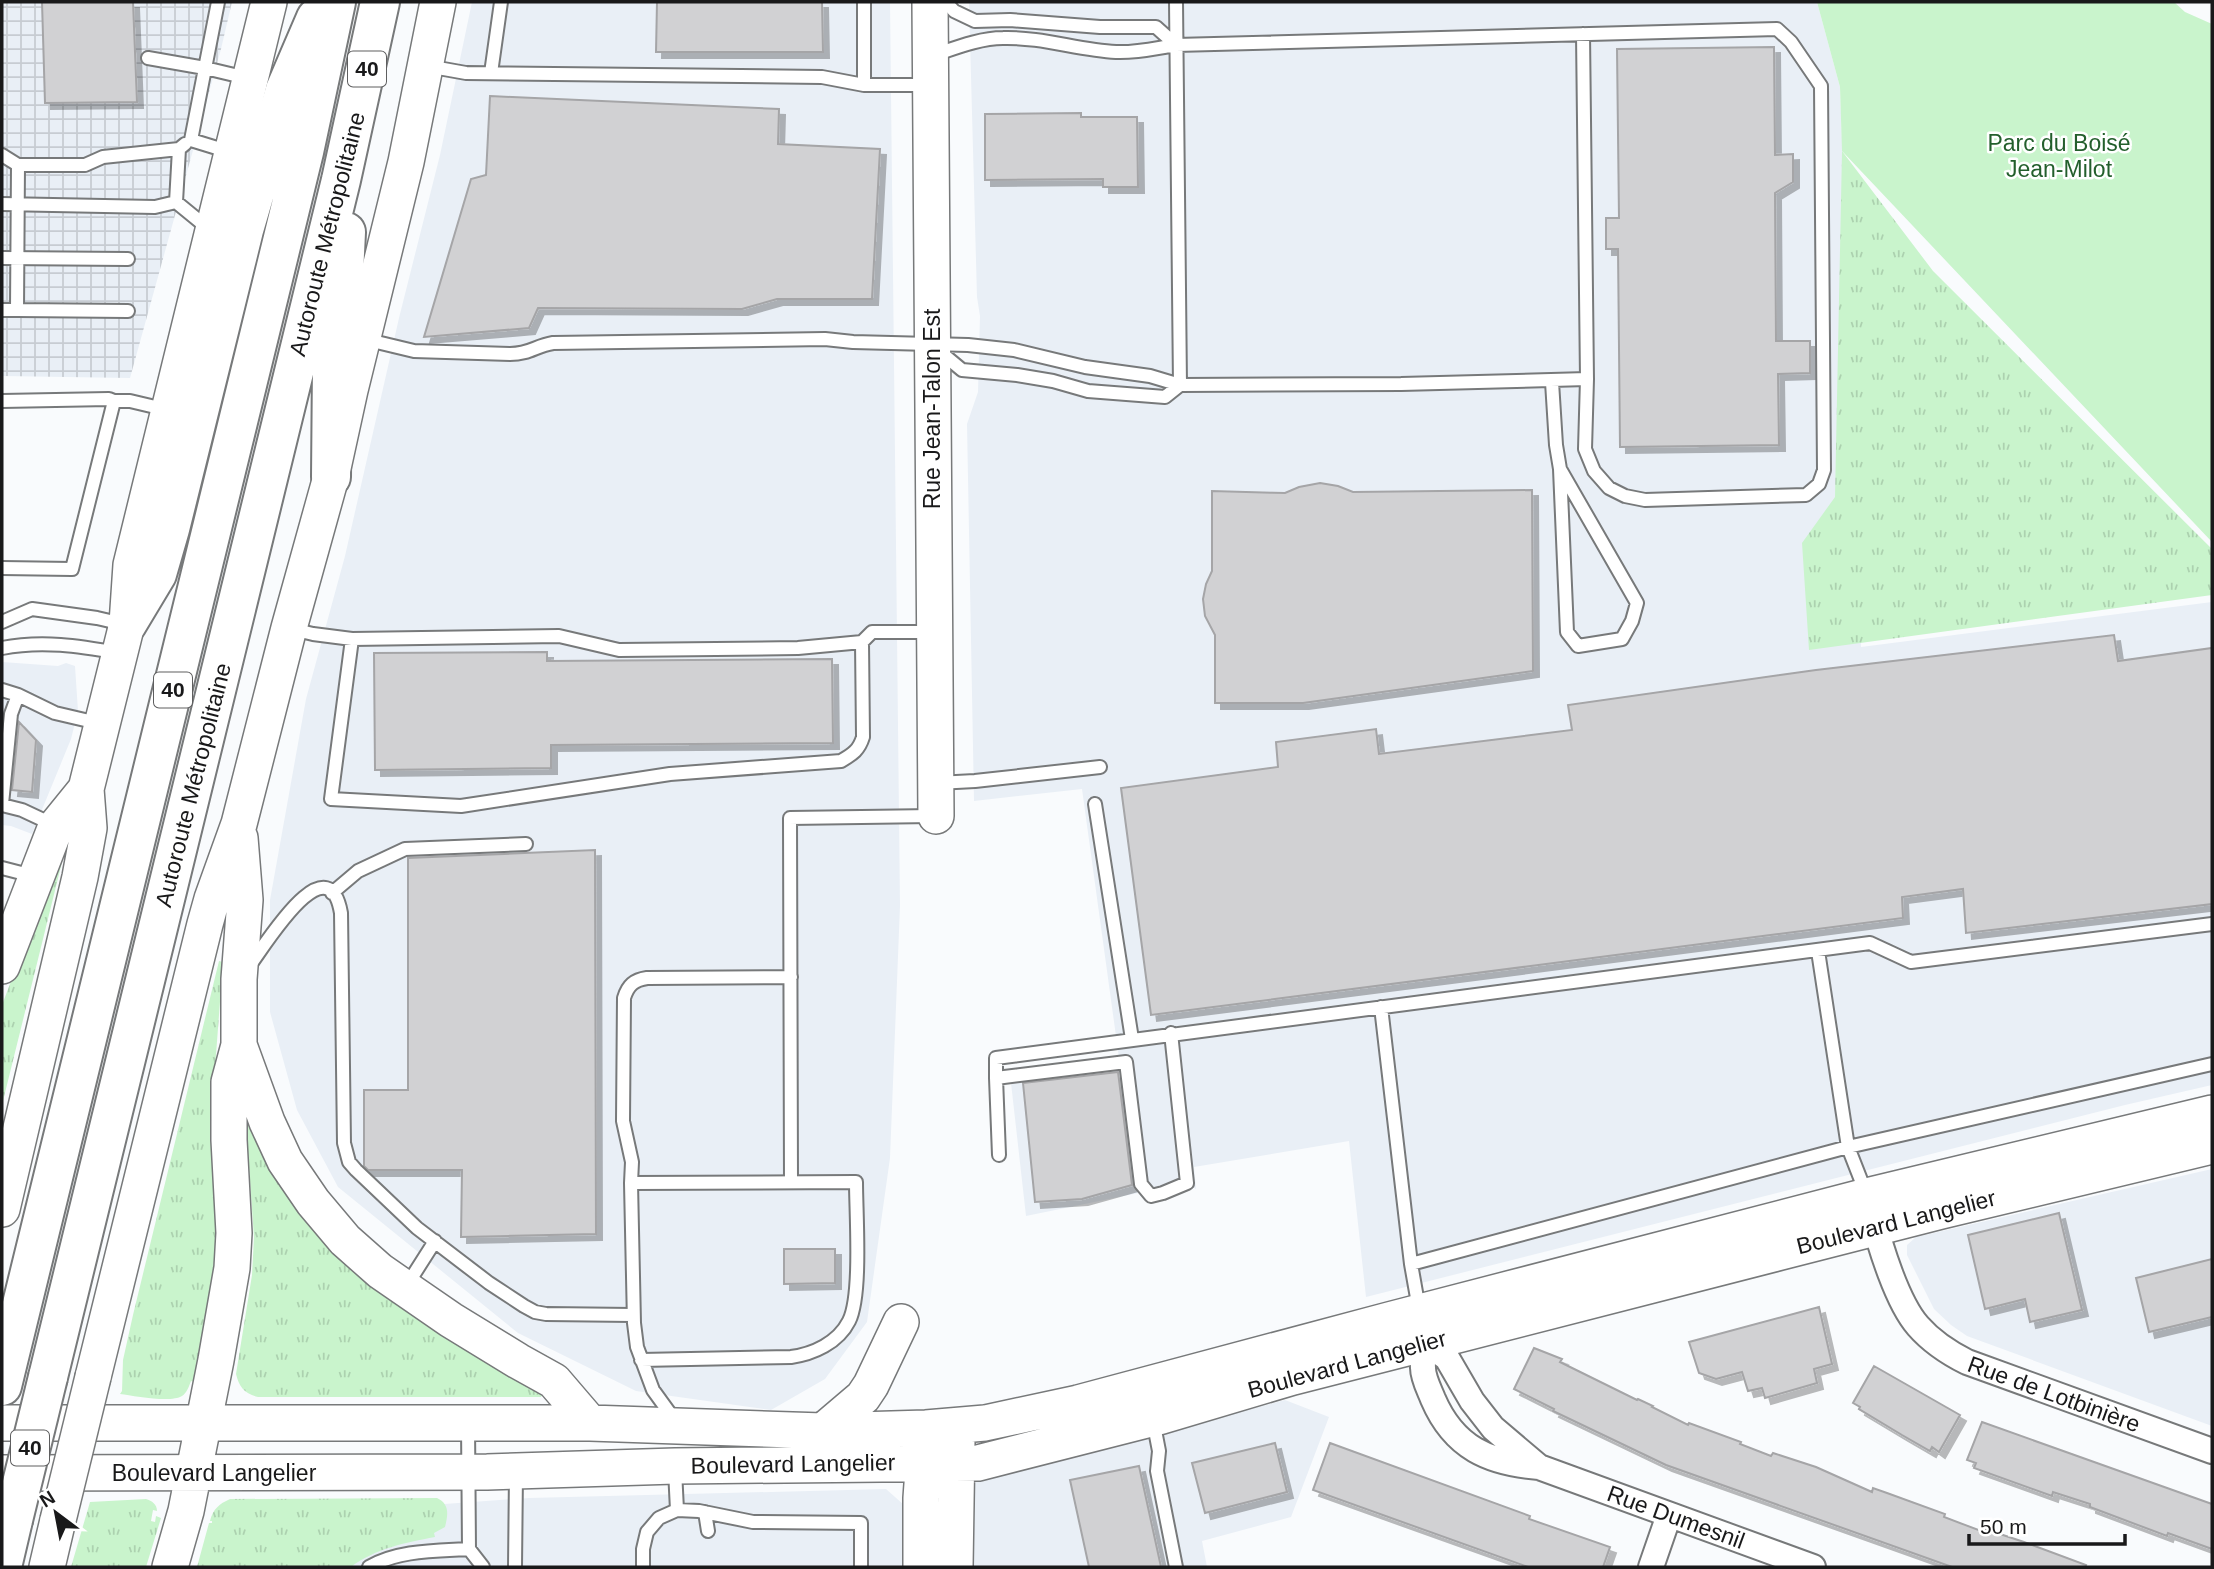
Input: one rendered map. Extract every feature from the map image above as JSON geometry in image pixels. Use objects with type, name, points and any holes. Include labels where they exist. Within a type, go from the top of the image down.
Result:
[{"type":"highway","points":[[123,639],[157,574],[251,204],[285,90],[324,2]]},
{"type":"highway","name":"Autoroute Métropolitaine","points":[[3,1382],[304,152],[336,2]]},
{"type":"highway","name":"Autoroute Métropolitaine","points":[[2,1567],[352,136],[380,2]]},
{"type":"highway","points":[[331,477],[332,365],[342,317],[352,136]]},
{"type":"main road","points":[[2,1209],[80,877],[89,828],[86,789],[123,639],[131,565],[269,2]]},
{"type":"main road","points":[[47,1567],[205,924],[239,824],[331,477],[407,162],[438,2]]},
{"type":"main road","name":"Rue Jean-Talon Est","points":[[930,2],[936,799]]},
{"type":"main road","points":[[3,960],[56,826],[86,789]]},
{"type":"main road","points":[[170,1567],[186,1511],[232,1268],[234,1233],[229,1082],[239,1045],[239,979],[245,900],[239,824]]},
{"type":"main road","points":[[239,1045],[274,1138],[298,1181],[328,1222],[380,1272],[482,1340],[554,1381],[590,1423]]},
{"type":"main road","name":"Boulevard Langelier","points":[[2,1423],[590,1423],[823,1431],[942,1427],[1028,1415],[1423,1328],[1871,1212],[2212,1113]]},
{"type":"main road","name":"Boulevard Langelier","points":[[1871,1212],[2212,1146]]},
{"type":"main road","points":[[823,1431],[863,1397],[901,1322]]},
{"type":"main road","name":"Boulevard Langelier","points":[[2,1474],[516,1471],[675,1466],[940,1464],[991,1460],[1153,1419],[1293,1377],[1423,1328]]},
{"type":"main road","points":[[942,1427],[940,1464],[956,1567]]},
{"type":"main road","points":[[920,1567],[921,1498],[940,1464]]},
{"type":"street","name":"Rue de Lotbinière","points":[[1871,1212],[1895,1282],[1911,1316],[1927,1335],[1950,1353],[1967,1362],[2212,1451]]},
{"type":"street","name":"Rue Dumesnil","points":[[1423,1328],[1423,1368],[1426,1382],[1441,1415],[1479,1454],[1510,1465],[1539,1467],[1813,1567]]},
{"type":"street","name":"Rue Dumesnil","points":[[1423,1328],[1447,1358],[1472,1401],[1493,1428],[1539,1467]]},
{"type":"street","points":[[1651,1567],[1669,1515]]},
{"type":"lane","points":[[2,155],[18,166],[85,165],[103,157],[179,149],[191,140],[218,2]]},
{"type":"lane","points":[[259,2],[269,2]]},
{"type":"lane","points":[[491,73],[501,2]]},
{"type":"lane","points":[[864,2],[864,85]]},
{"type":"lane","points":[[946,2],[954,10],[975,21],[1010,20],[1100,27],[1156,27],[1176,45]]},
{"type":"lane","points":[[1176,2],[1180,386]]},
{"type":"lane","points":[[426,66],[491,73],[822,78],[864,85],[930,70],[981,41],[1000,38],[1043,40],[1094,50],[1142,52],[1176,45],[1583,34],[1777,29],[1791,42],[1821,86],[1824,470],[1819,484],[1806,495],[1645,500],[1625,496],[1609,488],[1594,471],[1585,449],[1587,379],[1583,34]]},
{"type":"lane","points":[[148,58],[250,79]]},
{"type":"lane","points":[[191,140],[232,152]]},
{"type":"lane","points":[[176,202],[179,149]]},
{"type":"lane","points":[[17,310],[18,166]]},
{"type":"lane","points":[[2,204],[155,207],[176,202]]},
{"type":"lane","points":[[176,202],[212,231]]},
{"type":"lane","points":[[2,258],[128,259]]},
{"type":"lane","points":[[2,310],[128,311]]},
{"type":"lane","points":[[363,339],[414,351],[510,355],[524,354],[542,344],[553,342],[804,339],[968,345],[1014,350],[1085,367],[1150,376],[1180,386],[1552,382],[1587,379]]},
{"type":"lane","points":[[932,345],[962,370],[1053,381],[1088,391],[1165,397],[1180,386]]},
{"type":"lane","points":[[1552,382],[1560,469],[1567,632],[1578,646],[1622,639],[1632,621],[1637,603],[1560,469]]},
{"type":"lane","points":[[2,401],[109,399],[168,410]]},
{"type":"lane","points":[[2,568],[72,569],[114,401]]},
{"type":"lane","points":[[2,622],[32,609],[97,618],[123,639]]},
{"type":"lane","points":[[289,628],[352,639],[559,636],[619,650],[798,648],[862,642],[872,632],[934,632]]},
{"type":"lane","points":[[2,648],[24,643],[123,639]]},
{"type":"lane","points":[[352,639],[331,799],[461,806],[670,774],[841,761],[855,753],[863,737],[862,642]]},
{"type":"lane","points":[[2,690],[55,713],[102,724]]},
{"type":"lane","points":[[18,695],[11,715],[2,805],[22,810],[56,826]]},
{"type":"lane","points":[[792,1182],[790,818],[936,799],[975,781],[1100,766]]},
{"type":"lane","points":[[1094,804],[1132,1039]]},
{"type":"lane","points":[[332,893],[358,871],[405,849],[526,844]]},
{"type":"lane","points":[[2,868],[37,877]]},
{"type":"lane","points":[[239,979],[299,900],[321,887],[328,889],[339,901],[341,913],[343,1128],[346,1154],[356,1170],[417,1228],[489,1283],[535,1312],[633,1315]]},
{"type":"lane","points":[[999,1155],[996,1058],[1871,943],[1912,962],[2212,924]]},
{"type":"lane","points":[[1818,951],[1848,1147],[1871,1212]]},
{"type":"lane","points":[[680,1427],[653,1390],[637,1347],[633,1315],[632,1163],[622,1121],[624,998],[627,989],[639,979],[791,978]]},
{"type":"lane","points":[[1381,1007],[1411,1264],[1423,1328]]},
{"type":"lane","points":[[996,1078],[1126,1062],[1141,1184],[1151,1196],[1163,1193],[1187,1183],[1171,1034]]},
{"type":"lane","points":[[1411,1264],[1848,1147],[2212,1064]]},
{"type":"lane","points":[[631,1183],[856,1182],[855,1292],[849,1321],[826,1345],[802,1356],[640,1360]]},
{"type":"lane","points":[[405,1289],[435,1241]]},
{"type":"lane","points":[[1153,1419],[1159,1451],[1157,1471],[1176,1567]]},
{"type":"lane","points":[[468,1423],[469,1549],[483,1567]]},
{"type":"lane","points":[[675,1466],[677,1510]]},
{"type":"lane","points":[[515,1567],[516,1471]]},
{"type":"lane","points":[[643,1567],[647,1532],[659,1518],[677,1510],[705,1512],[753,1522],[861,1523],[861,1567]]},
{"type":"lane","points":[[705,1512],[708,1531]]},
{"type":"lane","points":[[369,1567],[402,1555],[469,1549]]},
{"type":"shaded area","points":[[2,2],[232,2],[130,378],[2,376]]},
{"type":"shaded area","points":[[472,2],[890,2],[900,906],[890,1158],[867,1322],[825,1379],[771,1410],[636,1391],[518,1333],[338,1187],[297,1110],[270,1012],[270,900],[306,699],[345,556],[399,318],[440,155]]},
{"type":"shaded area","points":[[969,2],[1817,2],[1840,87],[1861,647],[2212,602],[2212,1085],[1366,1297],[1349,1141],[1194,1167],[1196,1189],[1187,1183],[1026,1216],[1010,1074],[1119,1058],[1082,789],[974,801],[967,424],[978,392],[980,316],[977,297]]},
{"type":"shaded area","points":[[2,662],[58,666],[66,663],[75,666],[78,711],[71,739],[32,834],[2,825]]},
{"type":"shaded area","points":[[2212,1169],[2212,1426],[1967,1336],[1934,1309],[1907,1255],[1907,1245],[1916,1237]]},
{"type":"shaded area","points":[[1285,1400],[1329,1417],[1291,1517],[1202,1541],[1207,1567],[971,1567],[973,1486],[978,1480]]},
{"type":"shaded area","points":[[886,1489],[904,1505],[904,1567],[229,1567],[250,1518],[529,1498]]},
{"type":"green space","name":"Parc du Boisé Jean-Milot","points":[[1817,2],[2174,2],[2185,12],[2212,24],[2212,542],[1842,151],[1840,87]]},
{"type":"green space","points":[[1842,151],[1933,271],[2212,549],[2212,595],[1809,650],[1802,543],[1835,497]]},
{"type":"green space","points":[[60,852],[64,854],[2,1105],[2,1005]]},
{"type":"green space","points":[[219,961],[223,962],[215,1068],[218,1178],[216,1240],[211,1294],[194,1382],[191,1381],[185,1393],[177,1398],[120,1394],[123,1360],[133,1315]]},
{"type":"green space","points":[[245,1111],[275,1165],[544,1391],[541,1397],[258,1397],[243,1389],[236,1374],[252,1275],[254,1237]]},
{"type":"green space","points":[[437,1498],[444,1503],[447,1514],[445,1527],[434,1533],[435,1537],[381,1551],[351,1567],[197,1567],[213,1513],[230,1499]]},
{"type":"green space","points":[[146,1499],[154,1503],[157,1509],[153,1510],[151,1521],[155,1522],[156,1516],[161,1518],[146,1567],[71,1567],[90,1502]]},
{"type":"building","points":[[42,2],[133,2],[137,102],[45,103]]},
{"type":"building","points":[[657,2],[822,2],[823,52],[656,52]]},
{"type":"building","points":[[1774,47],[1775,155],[1793,154],[1793,182],[1775,193],[1776,341],[1810,341],[1810,373],[1778,374],[1779,445],[1620,447],[1618,249],[1606,249],[1606,218],[1619,218],[1617,49]]},
{"type":"building","points":[[490,96],[779,109],[778,144],[880,149],[872,299],[777,299],[742,309],[538,308],[529,328],[424,337],[471,179],[486,175]]},
{"type":"building","points":[[1081,113],[1081,117],[1137,117],[1138,187],[1103,187],[1103,179],[985,180],[985,114]]},
{"type":"building","points":[[1320,483],[1353,492],[1532,490],[1533,671],[1303,703],[1215,703],[1215,635],[1205,616],[1203,599],[1212,571],[1212,491],[1285,493]]},
{"type":"building","points":[[2114,635],[2118,661],[2212,648],[2212,904],[1966,933],[1963,889],[1902,897],[1903,918],[1151,1015],[1121,788],[1278,767],[1276,742],[1376,729],[1379,754],[1572,730],[1568,705],[1816,670]]},
{"type":"building","points":[[547,652],[547,661],[832,659],[833,743],[551,745],[551,768],[375,770],[374,653]]},
{"type":"building","points":[[19,722],[36,740],[32,792],[12,790]]},
{"type":"building","points":[[595,850],[596,1234],[461,1237],[462,1170],[368,1170],[364,1166],[364,1090],[408,1090],[408,858]]},
{"type":"building","points":[[1118,1072],[1132,1185],[1082,1199],[1035,1202],[1023,1083]]},
{"type":"building","points":[[2059,1213],[2082,1310],[2030,1322],[2025,1299],[1985,1309],[1968,1235]]},
{"type":"building","points":[[784,1249],[835,1249],[835,1283],[784,1284]]},
{"type":"building","points":[[2212,1259],[2212,1317],[2149,1332],[2136,1278]]},
{"type":"building","points":[[1819,1307],[1832,1364],[1814,1369],[1817,1383],[1765,1398],[1762,1388],[1748,1391],[1742,1372],[1716,1379],[1699,1373],[1689,1342]]},
{"type":"building","points":[[1534,1348],[1562,1359],[1560,1362],[1688,1425],[1689,1423],[1741,1442],[1740,1444],[1771,1456],[1773,1453],[1816,1467],[1872,1492],[1873,1488],[1945,1514],[1944,1517],[1981,1531],[1982,1528],[2086,1565],[1952,1567],[1666,1465],[1553,1411],[1554,1409],[1514,1389]]},
{"type":"building","points":[[1874,1366],[1960,1415],[1939,1452],[1932,1447],[1930,1451],[1853,1403]]},
{"type":"building","points":[[1982,1422],[2212,1504],[2212,1549],[2168,1533],[2167,1536],[2090,1507],[2090,1504],[2053,1492],[2052,1496],[1974,1468],[1976,1463],[1967,1460]]},
{"type":"building","points":[[1275,1443],[1287,1492],[1205,1513],[1192,1463]]},
{"type":"building","points":[[1330,1443],[1610,1547],[1603,1567],[1528,1567],[1313,1490]]},
{"type":"building","points":[[1139,1466],[1161,1567],[1089,1567],[1070,1480]]}]
